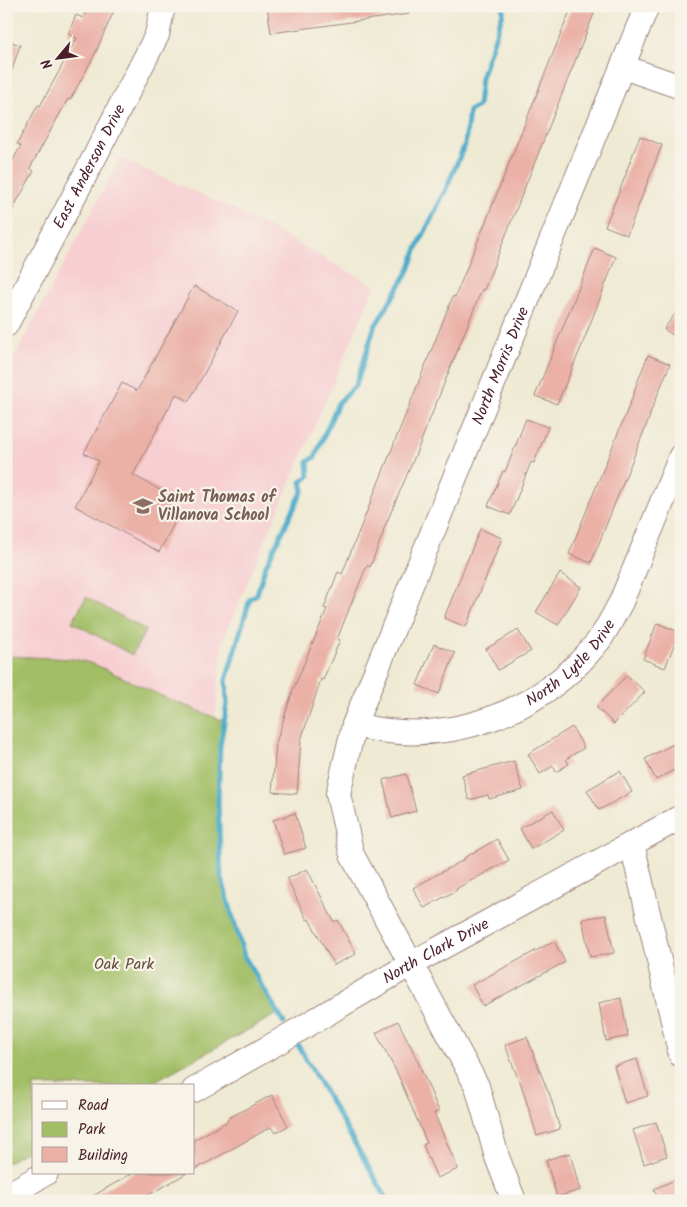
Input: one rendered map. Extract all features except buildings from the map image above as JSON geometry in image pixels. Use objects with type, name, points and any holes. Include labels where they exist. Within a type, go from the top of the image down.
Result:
[{"type":"street","name":"East Anderson Drive","points":[[6,325],[156,35],[163,6]]},
{"type":"street","name":"North Morris Drive","points":[[514,1201],[496,1157],[477,1086],[352,855],[338,794],[354,725],[647,6]]},
{"type":"street","points":[[623,67],[681,87]]},
{"type":"street","name":"North Lytle Drive","points":[[354,725],[387,731],[416,732],[462,727],[511,711],[554,684],[569,672],[601,637],[613,618],[681,456]]},
{"type":"street","name":"North Clark Drive","points":[[195,1089],[411,964],[681,817]]},
{"type":"street","points":[[632,844],[681,1055]]},
{"type":"street","points":[[6,1196],[44,1174]]},
{"type":"shaded area","name":"Saint Thomas of Villanova School","points":[[120,158],[242,213],[375,286],[223,639],[215,717],[164,697],[94,664],[74,659],[6,656],[6,373]]},
{"type":"green space","points":[[86,597],[146,630],[132,655],[72,622]]},
{"type":"green space","name":"Oak Park","points":[[6,656],[74,659],[94,664],[164,697],[224,721],[220,746],[218,802],[221,876],[244,956],[279,1013],[150,1084],[32,1084],[32,1148],[6,1163]]},
{"type":"waterway","points":[[284,1023],[244,956],[221,876],[218,802],[220,746],[227,704],[226,680],[250,599],[257,594],[265,567],[303,490],[301,482],[309,476],[308,462],[315,457],[338,403],[356,385],[374,328],[409,270],[417,248],[446,189],[465,144],[469,111],[478,106],[481,78],[503,13],[503,6]]},
{"type":"waterway","points":[[298,1045],[388,1201]]},
{"type":"place","name":"Saint Thomas of Villanova School","points":[[143,506]]}]
